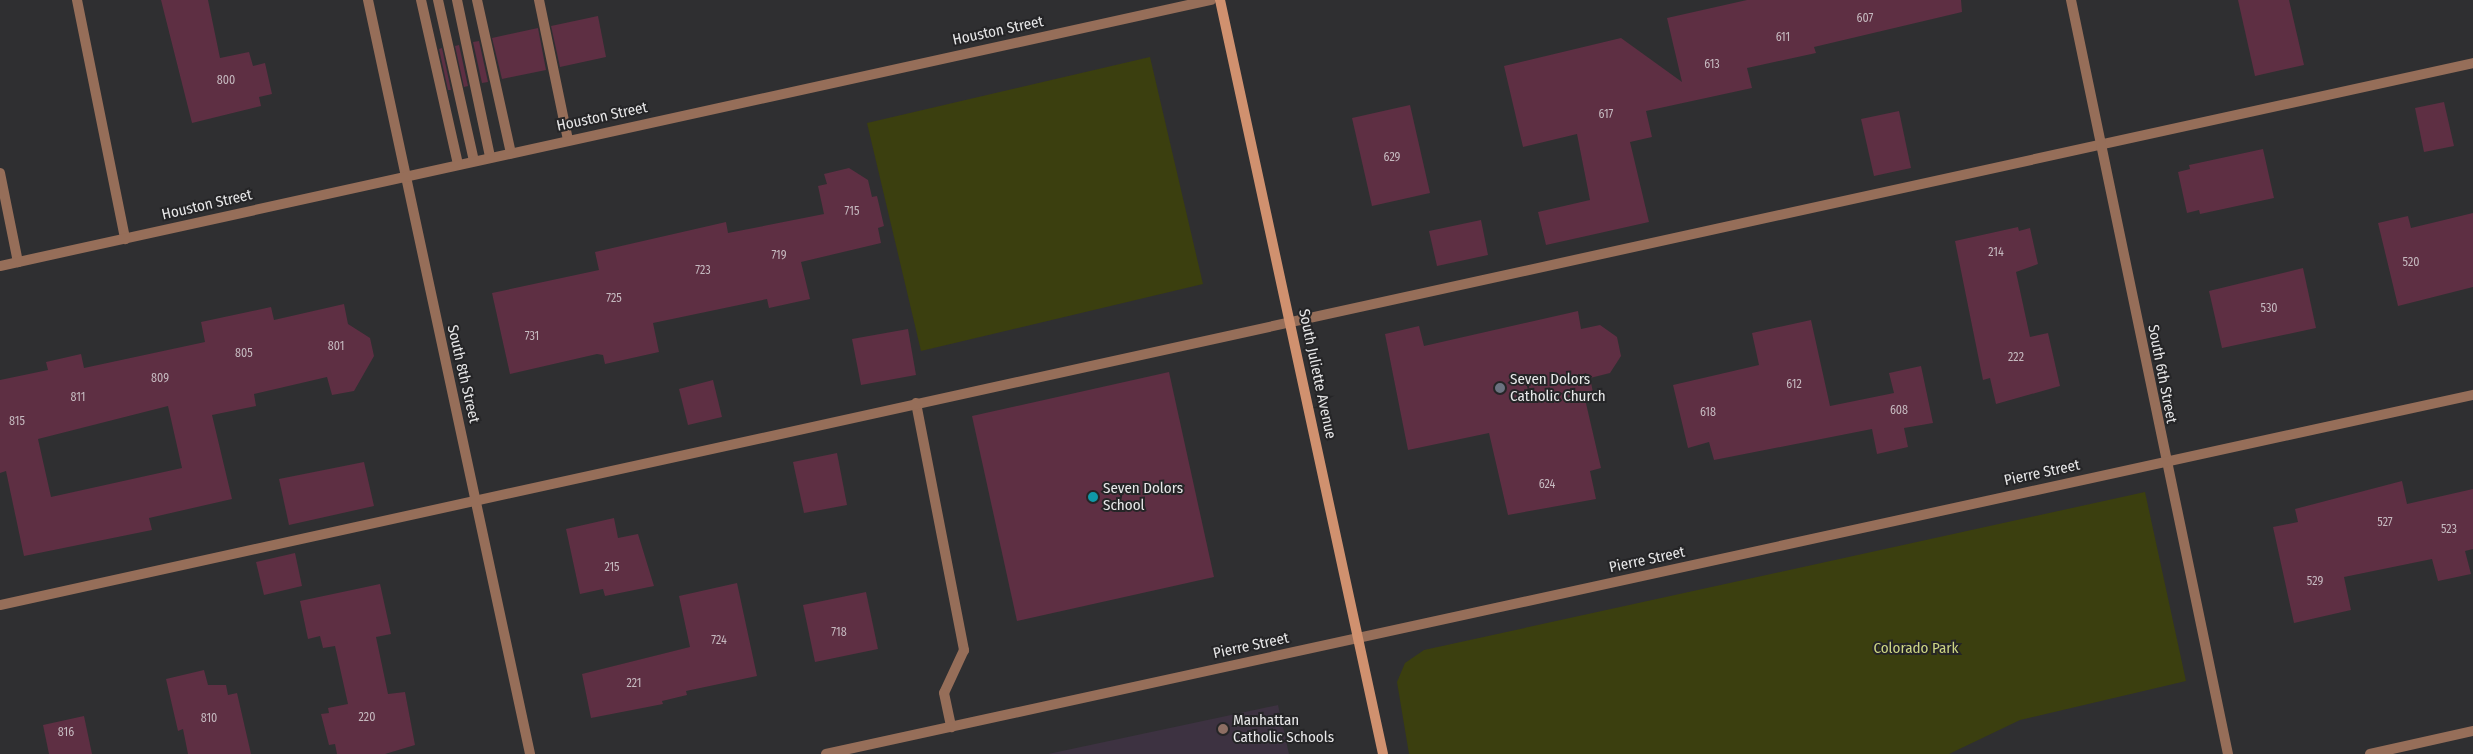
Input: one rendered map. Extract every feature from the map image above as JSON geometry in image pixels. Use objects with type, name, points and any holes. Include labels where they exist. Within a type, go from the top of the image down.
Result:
[{"type":"street","points":[[77,0],[125,238]]},
{"type":"street","name":"South 8th Street","points":[[368,0],[402,176],[477,501],[530,754]]},
{"type":"street","points":[[421,0],[458,164]]},
{"type":"street","points":[[438,0],[474,161]]},
{"type":"street","points":[[457,0],[490,158]]},
{"type":"street","points":[[477,0],[511,153]]},
{"type":"street","points":[[539,0],[568,140]]},
{"type":"street","name":"Houston Street","points":[[0,266],[402,176],[1211,0]]},
{"type":"street","name":"South Juliette Avenue","points":[[1220,0],[1291,319],[1383,754]]},
{"type":"street","name":"South 6th Street","points":[[2071,0],[2165,462],[2228,754]]},
{"type":"street","points":[[0,605],[477,501],[1291,319],[2473,63]]},
{"type":"street","points":[[0,173],[18,262]]},
{"type":"street","name":"Pierre Street","points":[[826,754],[2473,394]]},
{"type":"street","points":[[916,403],[964,650],[944,693],[951,727]]},
{"type":"street","points":[[2370,754],[2473,731]]},
{"type":"shaded area","name":"Manhattan Catholic Schools","points":[[1278,705],[1289,754],[1048,754]]},
{"type":"green space","points":[[1150,57],[1203,284],[921,351],[867,123]]},
{"type":"green space","name":"Colorado Park","points":[[2145,492],[2186,681],[2020,720],[1949,754],[1409,754],[1397,682],[1405,663],[1424,650]]},
{"type":"building","points":[[161,0],[208,0],[220,58],[249,52],[253,66],[265,63],[272,94],[259,97],[261,106],[192,123]]},
{"type":"building","points":[[1747,0],[1961,0],[1962,12],[1814,47],[1816,53],[1747,68],[1752,88],[1646,111],[1652,137],[1630,142],[1649,222],[1546,245],[1538,212],[1590,200],[1577,134],[1523,147],[1504,66],[1621,38],[1682,82],[1667,18]]},
{"type":"building","points":[[2238,0],[2289,0],[2304,65],[2255,76]]},
{"type":"building","points":[[598,16],[606,57],[560,67],[551,26]]},
{"type":"building","points":[[538,28],[546,70],[502,79],[492,38]]},
{"type":"building","points":[[479,41],[488,82],[482,83],[473,42]]},
{"type":"building","points":[[459,45],[468,86],[464,87],[455,46]]},
{"type":"building","points":[[442,48],[451,90],[448,90],[439,49]]},
{"type":"building","points":[[2444,102],[2454,146],[2424,152],[2415,108]]},
{"type":"building","points":[[1410,105],[1430,193],[1372,206],[1352,118]]},
{"type":"building","points":[[1899,111],[1911,168],[1874,176],[1861,119]]},
{"type":"building","points":[[2263,149],[2274,198],[2200,214],[2199,210],[2187,213],[2178,172],[2190,169],[2189,165]]},
{"type":"building","points":[[849,168],[868,180],[872,197],[877,196],[884,226],[878,228],[881,243],[801,262],[810,299],[769,308],[767,299],[653,323],[659,352],[605,364],[603,355],[597,354],[510,374],[492,293],[599,270],[595,252],[726,222],[728,233],[824,214],[818,186],[827,184],[824,174]]},
{"type":"building","points":[[2473,213],[2473,287],[2398,306],[2378,223],[2408,216],[2411,228]]},
{"type":"building","points":[[1481,220],[1488,255],[1437,266],[1429,231]]},
{"type":"building","points":[[2018,227],[2019,231],[2030,228],[2038,264],[2016,272],[2030,337],[2048,333],[2060,386],[1996,404],[1990,378],[1983,380],[1955,241]]},
{"type":"building","points":[[2303,268],[2316,328],[2222,348],[2209,291]]},
{"type":"building","points":[[344,304],[348,324],[370,338],[374,356],[354,391],[332,395],[327,377],[254,394],[256,406],[212,415],[232,499],[149,518],[152,530],[24,556],[6,471],[0,473],[0,380],[48,370],[46,362],[81,354],[84,368],[205,342],[201,322],[271,307],[274,320]],"holes":[[[168,406],[182,468],[51,497],[38,439]]]},
{"type":"building","name":"Seven Dolors Catholic Church","points":[[1578,311],[1581,329],[1600,325],[1617,337],[1621,356],[1610,373],[1590,378],[1594,397],[1585,399],[1601,468],[1590,471],[1596,499],[1508,515],[1489,433],[1408,450],[1385,334],[1419,326],[1424,346]]},
{"type":"building","points":[[1811,320],[1830,406],[1894,393],[1889,373],[1921,366],[1933,423],[1904,428],[1908,447],[1877,454],[1872,429],[1714,460],[1709,442],[1688,448],[1673,385],[1759,365],[1752,333]]},
{"type":"building","points":[[908,329],[916,375],[861,385],[852,339]]},
{"type":"building","name":"Seven Dolors School","points":[[1169,372],[1214,577],[1017,621],[972,416]]},
{"type":"building","points":[[713,380],[722,417],[688,425],[679,389]]},
{"type":"building","points":[[837,453],[847,505],[804,513],[793,462]]},
{"type":"building","points":[[364,462],[374,506],[289,525],[279,479]]},
{"type":"building","points":[[2402,481],[2407,504],[2473,489],[2473,549],[2465,551],[2471,574],[2438,581],[2432,559],[2344,577],[2351,610],[2294,623],[2273,527],[2298,522],[2295,509]]},
{"type":"building","points":[[614,518],[618,538],[638,534],[654,586],[605,596],[603,589],[580,594],[566,529]]},
{"type":"building","points":[[295,553],[302,586],[264,595],[256,562]]},
{"type":"building","points":[[737,583],[757,676],[686,691],[687,695],[662,701],[663,704],[591,718],[582,674],[690,647],[679,596]]},
{"type":"building","points":[[380,584],[391,634],[376,637],[388,694],[405,692],[415,745],[385,754],[337,754],[335,744],[329,745],[321,714],[329,713],[328,708],[348,704],[335,646],[323,648],[320,636],[308,639],[300,601]]},
{"type":"building","points":[[866,592],[878,649],[815,662],[803,605]]},
{"type":"building","points":[[204,670],[208,685],[226,685],[228,695],[237,693],[251,754],[188,754],[183,729],[178,731],[166,679]]},
{"type":"building","points":[[84,716],[92,754],[49,754],[43,725]]},
{"type":"place","name":"Seven Dolors Catholic Church","points":[[1500,388]]},
{"type":"place","name":"Seven Dolors School","points":[[1093,497]]},
{"type":"place","name":"Manhattan Catholic Schools","points":[[1223,729]]}]
